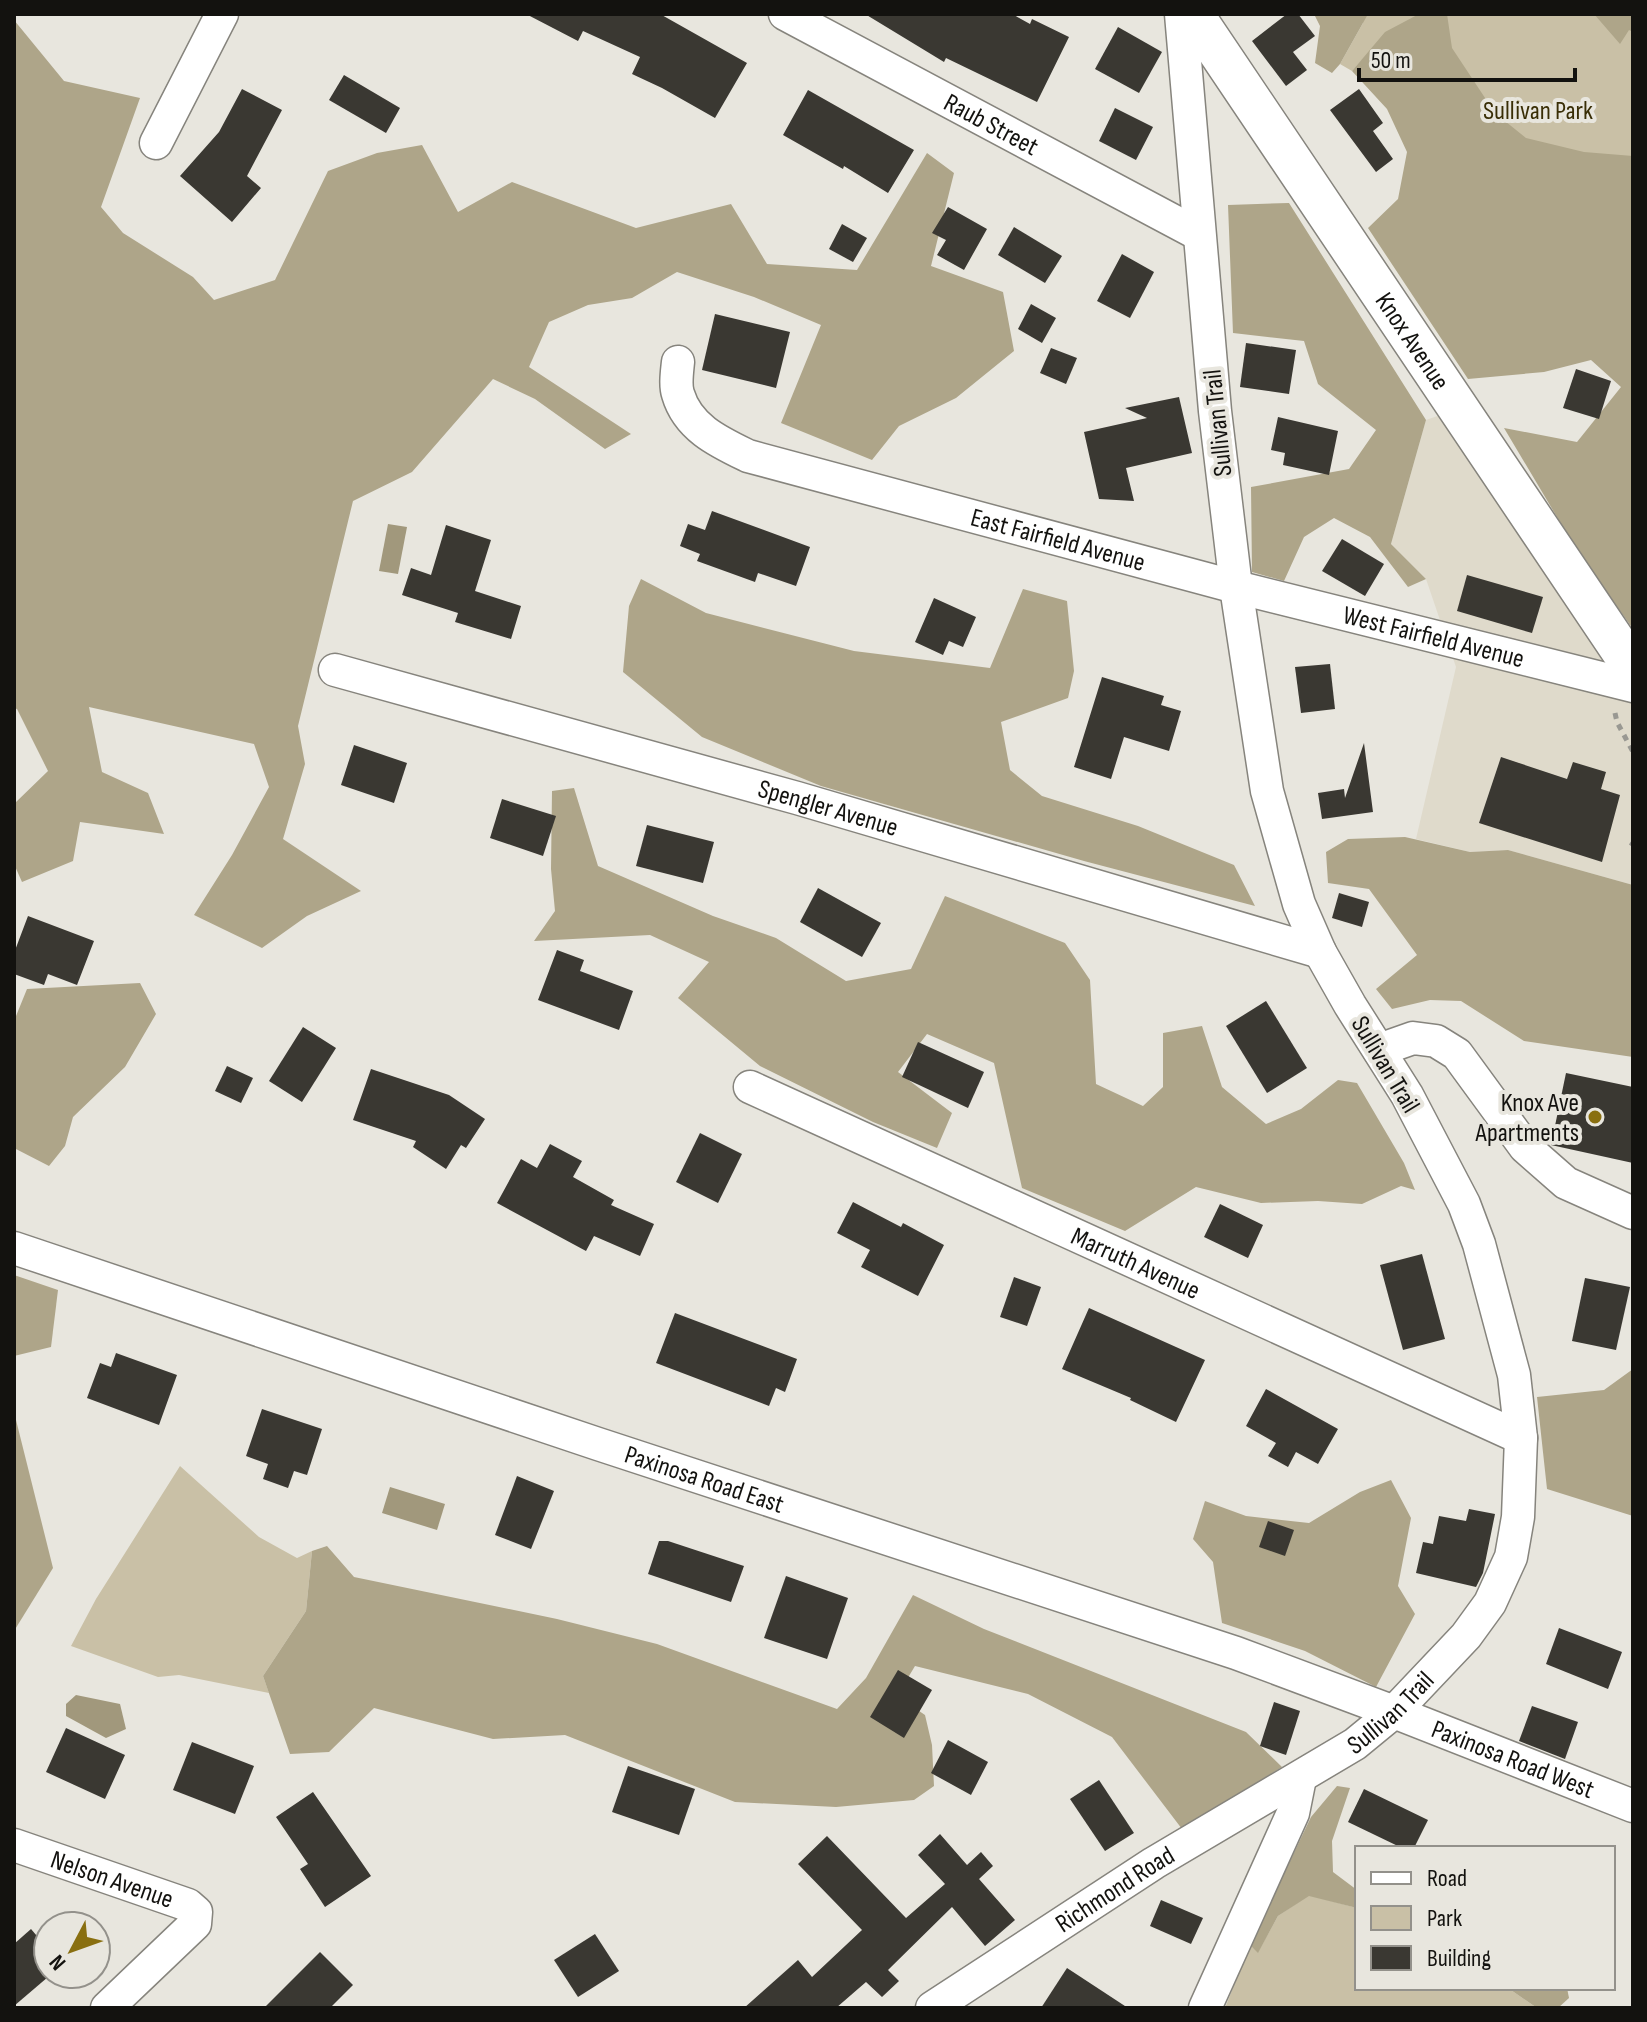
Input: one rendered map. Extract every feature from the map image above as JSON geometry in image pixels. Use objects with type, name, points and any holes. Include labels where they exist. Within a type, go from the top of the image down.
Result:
[{"type":"main road","name":"Knox Avenue","points":[[1193,14],[1626,678]]},
{"type":"street","points":[[156,143],[222,14]]},
{"type":"street","name":"Raub Street","points":[[785,14],[1198,234]]},
{"type":"street","name":"Sullivan Trail","points":[[1181,14],[1215,411],[1236,587],[1267,791],[1299,904],[1320,952],[1407,1095],[1464,1204],[1479,1244],[1514,1375],[1521,1438],[1518,1517],[1511,1557],[1490,1603],[1466,1636],[1394,1712],[1355,1744],[1300,1778]]},
{"type":"street","name":"East Fairfield Avenue","points":[[678,362],[677,392],[688,415],[701,430],[748,456],[1236,587]]},
{"type":"street","name":"West Fairfield Avenue","points":[[1236,587],[1626,678]]},
{"type":"street","name":"Spengler Avenue","points":[[335,670],[797,798],[1320,952]]},
{"type":"street","points":[[1379,1050],[1413,1038],[1436,1041],[1457,1054],[1525,1147],[1566,1183],[1633,1213]]},
{"type":"street","name":"Marruth Avenue","points":[[750,1087],[1521,1438]]},
{"type":"street","name":"Paxinosa Road East","points":[[14,1248],[1236,1653],[1394,1712]]},
{"type":"street","name":"Paxinosa Road West","points":[[1394,1712],[1633,1806]]},
{"type":"street","points":[[1205,2008],[1293,1813],[1300,1778]]},
{"type":"street","name":"Richmond Road","points":[[932,2008],[1154,1863],[1300,1778]]},
{"type":"street","name":"Nelson Avenue","points":[[14,1845],[188,1905],[196,1912],[195,1924],[107,2008]]},
{"type":"path","points":[[1626,678],[1617,722],[1633,752]]},
{"type":"shaded area","points":[[1314,14],[1368,14],[1332,73],[1315,63],[1320,26]]},
{"type":"shaded area","points":[[1419,14],[1447,14],[1452,48],[1495,113],[1526,138],[1584,152],[1633,156],[1633,629],[1576,549],[1504,428],[1577,442],[1621,387],[1591,360],[1544,372],[1468,379],[1368,228],[1398,199],[1407,152],[1387,109],[1352,71],[1385,32]]},
{"type":"shaded area","points":[[1594,14],[1633,14],[1633,32],[1629,30],[1620,44]]},
{"type":"shaded area","points":[[14,20],[64,81],[140,98],[101,207],[123,233],[193,277],[214,300],[275,280],[328,171],[377,153],[422,145],[458,212],[512,182],[636,228],[731,204],[767,264],[857,270],[927,153],[954,173],[931,266],[1003,292],[1014,351],[956,398],[899,426],[872,460],[781,423],[821,325],[754,297],[677,272],[632,298],[588,305],[549,322],[529,367],[631,434],[605,449],[535,399],[493,379],[412,472],[353,501],[298,726],[305,764],[283,839],[361,891],[307,916],[262,948],[194,915],[232,855],[269,787],[254,744],[89,707],[102,772],[148,793],[164,834],[80,822],[73,861],[22,882],[14,864],[14,804],[48,771],[14,708]]},
{"type":"shaded area","points":[[1289,203],[1426,420],[1391,544],[1426,579],[1408,587],[1370,537],[1334,518],[1304,537],[1284,581],[1252,572],[1251,487],[1349,469],[1376,430],[1318,384],[1304,341],[1233,333],[1228,205]]},
{"type":"shaded area","points":[[1446,413],[1633,699],[1633,885],[1508,850],[1470,852],[1416,839],[1456,667],[1426,579],[1391,544],[1426,420]]},
{"type":"shaded area","points":[[388,524],[407,527],[398,574],[379,571]]},
{"type":"shaded area","points":[[641,579],[706,613],[854,651],[990,668],[1023,589],[1067,601],[1074,671],[1068,698],[1001,722],[1010,770],[1042,796],[1138,826],[1234,865],[1255,906],[821,786],[702,737],[623,672],[629,606]]},
{"type":"shaded area","points":[[574,788],[598,866],[713,916],[776,938],[846,981],[911,969],[945,896],[1065,943],[1090,980],[1096,1084],[1143,1106],[1163,1087],[1163,1033],[1202,1026],[1222,1087],[1266,1124],[1301,1109],[1338,1080],[1357,1083],[1404,1163],[1415,1190],[1401,1186],[1362,1204],[1318,1201],[1261,1203],[1196,1187],[1125,1231],[1022,1188],[994,1063],[927,1034],[898,1072],[952,1113],[937,1148],[873,1122],[760,1066],[678,998],[709,962],[650,935],[534,941],[555,911],[551,869],[552,791]]},
{"type":"shaded area","points":[[1405,837],[1470,852],[1508,850],[1633,885],[1633,1057],[1524,1041],[1461,1001],[1430,1000],[1392,1009],[1376,989],[1417,955],[1369,889],[1328,883],[1326,852],[1348,839]]},
{"type":"shaded area","points":[[140,983],[156,1014],[125,1067],[73,1117],[65,1146],[49,1166],[14,1148],[14,1021],[27,989]]},
{"type":"shaded area","points":[[14,1275],[58,1290],[51,1347],[14,1356]]},
{"type":"shaded area","points":[[1633,1369],[1633,1516],[1547,1489],[1537,1397],[1604,1390]]},
{"type":"shaded area","points":[[14,1412],[53,1568],[14,1631]]},
{"type":"shaded area","points":[[1391,1480],[1411,1518],[1398,1586],[1415,1614],[1376,1687],[1305,1651],[1222,1623],[1213,1562],[1193,1539],[1205,1501],[1246,1516],[1309,1523],[1360,1492]]},
{"type":"shaded area","points":[[390,1487],[445,1504],[437,1530],[382,1513]]},
{"type":"shaded area","points":[[327,1546],[354,1577],[557,1619],[657,1644],[837,1709],[866,1678],[913,1595],[984,1629],[1246,1732],[1282,1767],[1182,1829],[1112,1737],[1028,1694],[915,1666],[897,1696],[925,1715],[932,1745],[934,1786],[914,1800],[836,1807],[735,1802],[565,1735],[493,1739],[374,1708],[329,1752],[290,1754],[263,1676],[306,1611],[312,1551]]},
{"type":"shaded area","points":[[76,1695],[120,1704],[126,1729],[106,1738],[66,1716],[66,1704]]},
{"type":"shaded area","points":[[1337,1786],[1350,1788],[1332,1841],[1333,1872],[1355,1888],[1355,1908],[1309,1896],[1278,1916],[1258,1953],[1250,1945],[1311,1817]]},
{"type":"shaded area","points":[[1511,1990],[1567,1990],[1569,1998],[1558,2008],[1537,2008]]},
{"type":"green space","name":"Sullivan Park","points":[[1358,14],[1633,14],[1633,326],[1377,43],[1352,71],[1340,64],[1363,23]]},
{"type":"green space","points":[[180,1466],[259,1537],[297,1558],[312,1551],[306,1611],[263,1676],[269,1693],[179,1675],[158,1677],[71,1646],[96,1599]]},
{"type":"green space","points":[[1309,1895],[1355,1907],[1355,1990],[1511,1990],[1537,2008],[1225,2008],[1250,1945],[1258,1952],[1278,1916]]},
{"type":"building","points":[[526,14],[660,14],[747,63],[715,118],[632,74],[640,57],[583,31],[578,41]]},
{"type":"building","points":[[865,14],[1012,14],[1030,24],[1032,19],[1069,37],[1037,102],[946,58],[944,62]]},
{"type":"building","points":[[1287,14],[1298,14],[1315,36],[1293,52],[1307,70],[1286,86],[1252,41]]},
{"type":"building","points":[[1118,27],[1162,52],[1139,93],[1095,69]]},
{"type":"building","points":[[344,75],[400,108],[386,133],[329,100]]},
{"type":"building","points":[[242,89],[282,110],[247,176],[261,188],[232,222],[180,176],[219,132]]},
{"type":"building","points":[[1359,89],[1383,123],[1373,131],[1393,159],[1376,172],[1330,110]]},
{"type":"building","points":[[808,90],[914,150],[888,193],[783,135]]},
{"type":"building","points":[[1115,108],[1153,127],[1136,160],[1099,141]]},
{"type":"building","points":[[948,207],[987,229],[964,270],[937,255],[946,240],[932,233]]},
{"type":"building","points":[[842,224],[867,238],[853,262],[829,249]]},
{"type":"building","points":[[1014,227],[1062,256],[1045,283],[998,255]]},
{"type":"building","points":[[1122,254],[1154,272],[1130,318],[1097,301]]},
{"type":"building","points":[[1031,304],[1056,318],[1042,343],[1018,329]]},
{"type":"building","points":[[715,314],[790,332],[776,388],[702,370]]},
{"type":"building","points":[[1246,343],[1296,350],[1289,394],[1240,387]]},
{"type":"building","points":[[1051,348],[1077,358],[1066,384],[1040,373]]},
{"type":"building","points":[[1576,369],[1611,381],[1599,419],[1563,408]]},
{"type":"building","points":[[1179,397],[1192,453],[1126,468],[1134,501],[1099,499],[1084,432],[1147,418],[1125,408]]},
{"type":"building","points":[[1278,417],[1338,431],[1329,475],[1283,465],[1285,453],[1271,450]]},
{"type":"building","points":[[712,511],[810,547],[796,586],[758,573],[755,582],[697,561],[700,554],[680,546],[688,524],[705,530]]},
{"type":"building","points":[[446,525],[491,540],[475,591],[521,606],[511,639],[455,622],[458,613],[402,595],[411,568],[431,575]]},
{"type":"building","points":[[1342,539],[1384,564],[1365,596],[1322,571]]},
{"type":"building","points":[[1467,575],[1543,597],[1532,633],[1457,611]]},
{"type":"building","points":[[934,598],[976,617],[963,647],[949,641],[943,655],[915,642]]},
{"type":"building","points":[[1330,664],[1335,709],[1301,713],[1295,667]]},
{"type":"building","points":[[1102,677],[1164,696],[1161,705],[1181,711],[1169,751],[1124,737],[1111,779],[1074,767]]},
{"type":"building","points":[[1364,743],[1373,812],[1322,819],[1318,793],[1344,789],[1345,798]]},
{"type":"building","points":[[354,745],[407,763],[394,803],[341,785]]},
{"type":"building","points":[[1501,757],[1567,779],[1573,762],[1606,772],[1601,789],[1620,795],[1602,862],[1479,823]]},
{"type":"building","points":[[502,799],[556,816],[543,856],[490,838]]},
{"type":"building","points":[[647,825],[714,842],[703,883],[636,866]]},
{"type":"building","points":[[818,888],[881,923],[862,957],[800,922]]},
{"type":"building","points":[[1339,893],[1369,902],[1362,927],[1332,918]]},
{"type":"building","points":[[28,916],[94,941],[77,985],[48,974],[44,985],[14,974],[14,953]]},
{"type":"building","points":[[557,950],[584,960],[580,971],[633,991],[619,1030],[538,1000]]},
{"type":"building","points":[[1266,1001],[1307,1068],[1267,1093],[1226,1026]]},
{"type":"building","points":[[303,1027],[336,1048],[302,1102],[269,1081]]},
{"type":"building","points":[[918,1042],[984,1072],[968,1108],[902,1077]]},
{"type":"building","points":[[227,1066],[253,1078],[241,1103],[215,1091]]},
{"type":"building","points":[[371,1069],[449,1095],[485,1119],[466,1148],[461,1145],[446,1169],[413,1147],[416,1141],[353,1120]]},
{"type":"building","name":"Knox Ave Apartments","points":[[1566,1073],[1633,1087],[1633,1163],[1551,1145]]},
{"type":"building","points":[[700,1133],[742,1154],[718,1203],[676,1182]]},
{"type":"building","points":[[550,1144],[582,1161],[573,1177],[614,1200],[611,1205],[654,1224],[640,1256],[594,1236],[586,1251],[497,1203],[521,1159],[537,1168]]},
{"type":"building","points":[[853,1202],[944,1245],[918,1296],[861,1267],[870,1250],[837,1233]]},
{"type":"building","points":[[1220,1204],[1263,1225],[1248,1258],[1204,1237]]},
{"type":"building","points":[[1422,1254],[1445,1339],[1403,1350],[1380,1265]]},
{"type":"building","points":[[1014,1277],[1041,1287],[1027,1326],[1000,1317]]},
{"type":"building","points":[[1585,1278],[1630,1287],[1616,1350],[1572,1341]]},
{"type":"building","points":[[1089,1308],[1205,1360],[1176,1422],[1131,1398],[1062,1369]]},
{"type":"building","points":[[675,1313],[797,1359],[785,1392],[776,1388],[769,1406],[656,1363]]},
{"type":"building","points":[[116,1353],[177,1375],[159,1425],[87,1398],[100,1363],[111,1367]]},
{"type":"building","points":[[1266,1389],[1338,1429],[1318,1464],[1296,1452],[1288,1467],[1268,1456],[1276,1443],[1246,1426]]},
{"type":"building","points":[[262,1409],[322,1429],[307,1475],[294,1471],[288,1488],[263,1479],[268,1464],[246,1456]]},
{"type":"building","points":[[517,1476],[554,1491],[531,1549],[495,1535]]},
{"type":"building","points":[[1469,1509],[1495,1514],[1483,1573],[1476,1587],[1416,1573],[1423,1542],[1433,1544],[1439,1516],[1466,1521]]},
{"type":"building","points":[[1268,1521],[1294,1530],[1285,1556],[1259,1547]]},
{"type":"building","points":[[659,1541],[668,1541],[744,1566],[731,1602],[648,1574]]},
{"type":"building","points":[[786,1576],[848,1598],[827,1659],[764,1638]]},
{"type":"building","points":[[1559,1628],[1622,1652],[1608,1689],[1546,1664]]},
{"type":"building","points":[[898,1670],[932,1690],[904,1738],[870,1717]]},
{"type":"building","points":[[1274,1702],[1300,1711],[1286,1755],[1260,1746]]},
{"type":"building","points":[[1532,1706],[1578,1722],[1565,1759],[1519,1741]]},
{"type":"building","points":[[66,1728],[125,1755],[105,1799],[46,1772]]},
{"type":"building","points":[[948,1740],[988,1762],[971,1795],[931,1773]]},
{"type":"building","points":[[192,1742],[254,1766],[235,1814],[173,1790]]},
{"type":"building","points":[[628,1766],[695,1789],[679,1835],[612,1812]]},
{"type":"building","points":[[1099,1780],[1134,1833],[1105,1851],[1070,1799]]},
{"type":"building","points":[[1364,1789],[1428,1820],[1415,1846],[1398,1846],[1348,1822]]},
{"type":"building","points":[[313,1792],[371,1876],[325,1907],[300,1869],[308,1864],[276,1817]]},
{"type":"building","points":[[940,1834],[967,1865],[981,1852],[993,1866],[979,1879],[1015,1920],[985,1946],[952,1907],[888,1970],[899,1981],[882,1997],[866,1982],[836,2008],[744,2008],[798,1960],[812,1977],[862,1930],[798,1864],[827,1836],[906,1918],[945,1884],[918,1855]]},
{"type":"building","points":[[1161,1900],[1203,1918],[1191,1944],[1150,1926]]},
{"type":"building","points":[[32,1930],[33,1990],[14,2006],[14,1944]]},
{"type":"building","points":[[595,1934],[619,1971],[578,1997],[554,1960]]},
{"type":"building","points":[[320,1952],[353,1985],[330,2008],[264,2008]]},
{"type":"building","points":[[1067,1968],[1128,2008],[1041,2008]]},
{"type":"place","name":"Knox Ave Apartments","points":[[1595,1117]]}]
